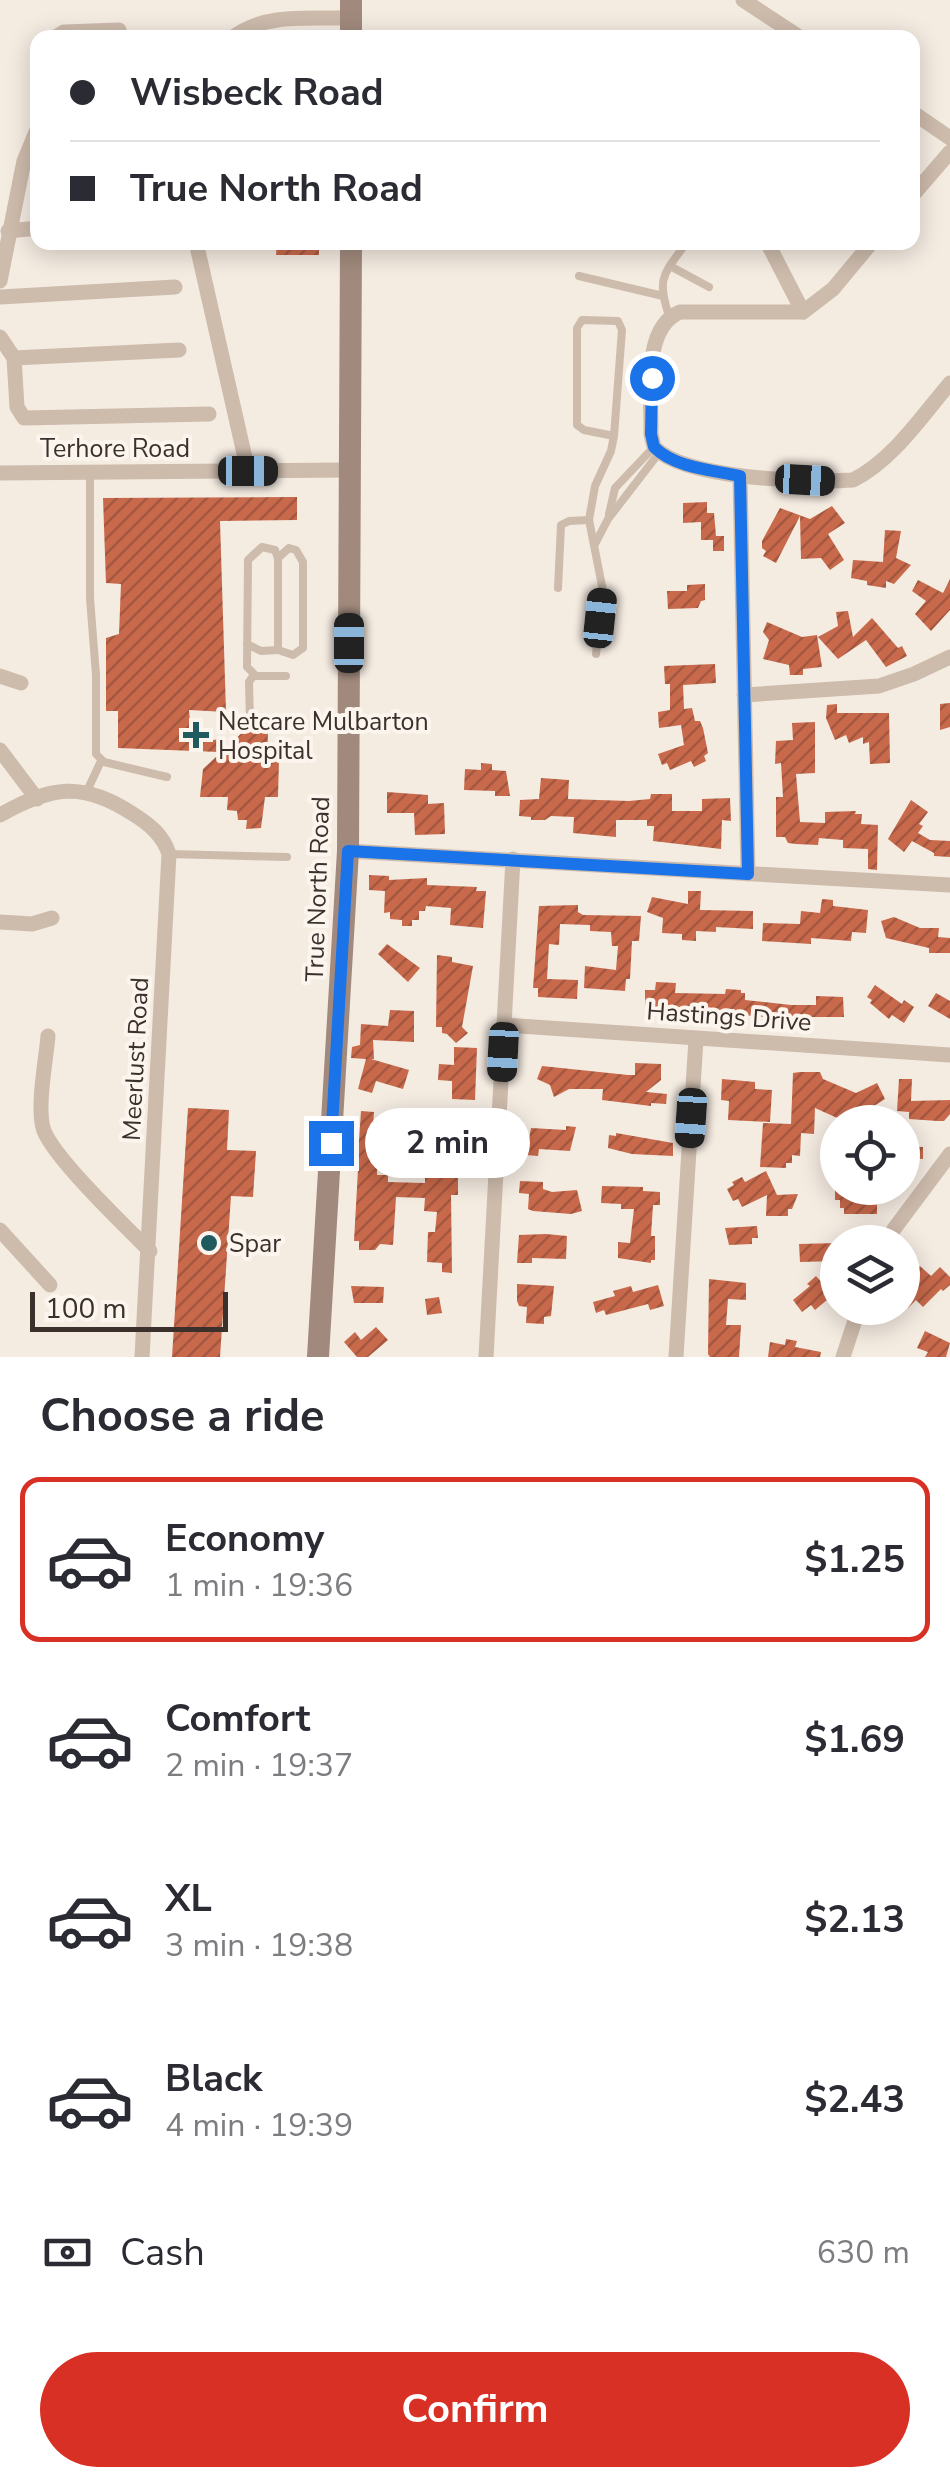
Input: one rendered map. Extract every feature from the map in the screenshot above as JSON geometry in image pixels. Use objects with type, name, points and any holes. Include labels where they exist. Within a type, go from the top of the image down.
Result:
[{"type":"main road","name":"True North Road","points":[[318,1357],[348,851],[351,250]]},
{"type":"street","points":[[743,0],[789,30]]},
{"type":"street","points":[[245,30],[250,24],[269,20],[351,18]]},
{"type":"street","points":[[920,117],[950,138]]},
{"type":"street","points":[[920,187],[950,152]]},
{"type":"street","points":[[0,282],[8,230],[30,163]]},
{"type":"street","points":[[8,230],[30,229]]},
{"type":"street","points":[[198,250],[248,471]]},
{"type":"street","points":[[771,250],[803,312]]},
{"type":"street","points":[[866,250],[834,289],[803,312],[680,312],[669,316],[661,326],[654,350],[651,434],[656,450],[684,464],[740,476],[853,480],[866,474],[899,442],[950,384]]},
{"type":"street","points":[[0,297],[175,287]]},
{"type":"street","points":[[0,337],[14,358],[17,407],[24,418],[208,414]]},
{"type":"street","points":[[14,358],[180,350]]},
{"type":"street","name":"Terhore Road","points":[[0,474],[350,470]]},
{"type":"street","points":[[740,476],[748,874]]},
{"type":"street","points":[[744,694],[879,686],[950,657]]},
{"type":"street","points":[[0,676],[21,683]]},
{"type":"street","points":[[0,750],[36,799]]},
{"type":"street","points":[[0,814],[68,790],[95,793],[155,830],[169,854]]},
{"type":"street","points":[[348,851],[950,886]]},
{"type":"street","name":"Meerlust Road","points":[[142,1357],[169,854]]},
{"type":"street","points":[[486,1357],[513,860]]},
{"type":"street","points":[[0,922],[32,924],[52,918]]},
{"type":"street","name":"Hastings Drive","points":[[504,1025],[950,1056]]},
{"type":"street","points":[[48,1036],[44,1132],[150,1250]]},
{"type":"street","points":[[676,1357],[696,1039]]},
{"type":"street","points":[[897,1225],[950,1154]]},
{"type":"street","points":[[0,1230],[50,1284]]},
{"type":"street","points":[[843,1357],[853,1325]]},
{"type":"lane","points":[[669,316],[662,296],[663,274],[682,250]]},
{"type":"lane","points":[[670,266],[709,287]]},
{"type":"lane","points":[[579,276],[662,296]]},
{"type":"lane","points":[[596,654],[602,590],[589,520],[595,486],[614,436],[622,325],[613,319],[582,320],[577,328],[577,425],[614,436]]},
{"type":"lane","points":[[594,544],[656,450]]},
{"type":"lane","points":[[608,518],[615,488],[656,450]]},
{"type":"lane","points":[[90,473],[90,598],[96,754],[100,761],[95,793]]},
{"type":"lane","points":[[558,588],[561,526],[569,520],[589,520]]},
{"type":"lane","points":[[256,676],[248,667],[248,560],[262,547],[275,550],[278,558],[278,650]]},
{"type":"lane","points":[[247,644],[260,651],[278,650],[293,655],[303,648],[303,562],[296,550],[289,548],[278,558]]},
{"type":"lane","points":[[286,676],[256,676],[249,680],[250,723],[286,728]]},
{"type":"lane","points":[[100,761],[167,777]]},
{"type":"lane","points":[[169,854],[287,857]]},
{"type":"building","points":[[276,250],[319,250],[319,255],[276,255]]},
{"type":"building","points":[[297,497],[297,520],[220,521],[226,712],[189,710],[192,743],[220,739],[219,752],[118,748],[118,711],[106,711],[106,638],[119,634],[121,584],[106,583],[103,498]]},
{"type":"building","points":[[707,502],[707,513],[714,513],[716,536],[724,536],[724,551],[713,551],[713,540],[701,540],[701,522],[683,523],[683,503]]},
{"type":"building","points":[[832,506],[845,523],[828,534],[844,560],[830,570],[821,558],[801,559],[800,516],[776,563],[763,556],[766,551],[762,541],[780,508],[810,519]]},
{"type":"building","points":[[885,530],[901,531],[896,558],[911,565],[894,584],[886,581],[886,588],[851,578],[853,560],[883,562]]},
{"type":"building","points":[[950,579],[950,610],[931,631],[915,614],[926,601],[912,591],[918,580],[943,593]]},
{"type":"building","points":[[705,584],[705,600],[698,608],[668,609],[667,591],[687,591],[687,585]]},
{"type":"building","points":[[848,611],[853,637],[872,618],[898,648],[902,646],[907,656],[886,667],[866,640],[838,659],[818,637],[838,626],[836,612]]},
{"type":"building","points":[[767,622],[802,637],[817,635],[822,667],[803,669],[803,675],[790,675],[789,665],[763,659],[769,640],[763,632]]},
{"type":"building","points":[[715,664],[716,683],[683,685],[684,709],[692,708],[695,721],[700,721],[703,728],[706,761],[694,767],[691,761],[670,770],[667,763],[662,765],[658,754],[684,745],[681,725],[659,728],[658,712],[670,710],[670,684],[665,684],[664,666]]},
{"type":"building","points":[[950,703],[950,727],[940,730],[940,704]]},
{"type":"building","points":[[837,704],[837,713],[889,713],[890,763],[870,764],[869,742],[863,744],[863,737],[849,743],[846,735],[835,740],[826,718],[827,705]]},
{"type":"building","points":[[815,722],[815,773],[796,774],[800,822],[825,823],[825,812],[862,814],[861,824],[878,825],[877,870],[868,869],[868,849],[843,848],[843,840],[819,838],[818,845],[788,843],[785,837],[776,837],[776,797],[783,797],[781,763],[775,764],[776,741],[793,740],[792,723]]},
{"type":"building","points":[[246,729],[268,733],[267,761],[279,760],[278,797],[265,797],[261,828],[246,829],[247,820],[238,820],[237,811],[227,810],[228,797],[200,797],[203,769]]},
{"type":"building","points":[[481,763],[492,764],[492,770],[506,771],[510,796],[495,796],[495,791],[464,790],[465,769],[481,770]]},
{"type":"building","points":[[541,778],[569,780],[568,799],[629,801],[650,799],[651,794],[672,794],[672,811],[702,811],[702,799],[730,798],[731,821],[722,820],[721,849],[653,841],[654,826],[647,826],[647,820],[616,820],[616,837],[573,833],[574,817],[531,820],[519,816],[520,800],[539,799]]},
{"type":"building","points":[[387,792],[428,795],[428,804],[444,803],[445,834],[415,835],[414,813],[387,813]]},
{"type":"building","points":[[911,800],[928,812],[918,833],[930,840],[950,841],[950,857],[934,856],[912,841],[904,852],[888,839]]},
{"type":"building","points":[[369,875],[389,876],[389,880],[427,878],[427,885],[477,887],[476,891],[486,891],[483,928],[450,925],[451,908],[426,906],[425,911],[419,911],[419,920],[412,920],[412,926],[402,926],[402,920],[390,919],[390,912],[384,913],[385,891],[369,890]]},
{"type":"building","points":[[688,891],[701,891],[700,910],[753,911],[753,929],[716,927],[716,932],[696,931],[696,941],[682,940],[682,934],[662,933],[663,918],[647,912],[652,897],[688,904]]},
{"type":"building","points":[[822,899],[833,900],[833,906],[868,910],[866,933],[852,932],[851,941],[762,941],[763,923],[800,924],[801,911],[820,913]]},
{"type":"building","points":[[578,905],[578,912],[583,915],[641,916],[639,941],[632,941],[630,979],[626,979],[625,991],[584,988],[585,966],[616,970],[618,946],[612,946],[611,932],[590,931],[590,925],[560,924],[559,945],[549,944],[547,979],[578,980],[577,999],[538,997],[538,988],[533,988],[539,906]]},
{"type":"building","points":[[894,917],[920,928],[939,928],[938,937],[950,938],[950,953],[929,953],[929,948],[886,938],[881,921]]},
{"type":"building","points":[[387,944],[420,968],[408,982],[378,954]]},
{"type":"building","points":[[437,955],[473,966],[462,1027],[468,1033],[456,1043],[442,1033],[442,1027],[436,1027]]},
{"type":"building","points":[[656,982],[676,983],[675,993],[725,994],[726,989],[741,990],[745,1000],[791,1005],[816,1005],[816,996],[843,997],[844,1017],[806,1017],[804,1030],[793,1029],[794,1019],[645,1008],[645,990],[655,990]]},
{"type":"building","points":[[875,985],[902,1004],[904,1000],[914,1007],[904,1023],[892,1015],[889,1019],[870,1003],[872,1000],[867,997]]},
{"type":"building","points":[[936,993],[950,1001],[950,1019],[928,1006]]},
{"type":"building","points":[[390,1010],[414,1011],[414,1042],[373,1040],[371,1059],[409,1070],[403,1089],[376,1081],[372,1093],[358,1089],[366,1059],[351,1058],[352,1047],[360,1045],[361,1024],[388,1026]]},
{"type":"building","points":[[454,1047],[477,1048],[475,1100],[452,1099],[452,1081],[438,1080],[439,1064],[454,1065]]},
{"type":"building","points":[[635,1063],[661,1064],[661,1080],[646,1092],[667,1094],[666,1104],[602,1100],[603,1089],[569,1089],[554,1097],[550,1085],[537,1079],[542,1066],[635,1075]]},
{"type":"building","points":[[820,1072],[823,1079],[856,1093],[877,1083],[885,1099],[876,1105],[820,1105],[820,1110],[815,1108],[814,1134],[801,1133],[800,1156],[792,1155],[792,1163],[786,1163],[786,1168],[760,1167],[763,1123],[791,1124],[793,1073]]},
{"type":"building","points":[[722,1079],[755,1082],[755,1089],[772,1090],[770,1122],[728,1120],[729,1101],[721,1100]]},
{"type":"building","points":[[899,1079],[912,1079],[911,1101],[950,1100],[950,1114],[944,1121],[920,1120],[920,1105],[897,1105]]},
{"type":"building","points":[[188,1108],[229,1110],[227,1150],[256,1151],[253,1197],[231,1196],[220,1357],[172,1357]]},
{"type":"building","points":[[361,1111],[374,1112],[373,1126],[443,1126],[442,1142],[474,1143],[474,1158],[420,1154],[421,1147],[378,1148],[377,1175],[388,1175],[388,1182],[425,1183],[425,1178],[458,1178],[458,1195],[451,1195],[452,1273],[442,1272],[442,1263],[427,1262],[428,1232],[435,1232],[437,1212],[424,1211],[425,1198],[396,1197],[393,1245],[359,1250],[359,1241],[354,1241],[359,1152],[354,1152],[355,1140],[359,1141]]},
{"type":"building","points":[[566,1126],[576,1127],[570,1151],[539,1149],[538,1156],[526,1155],[531,1128],[566,1130]]},
{"type":"building","points":[[609,1135],[673,1143],[673,1156],[632,1154],[608,1148]]},
{"type":"building","points":[[766,1171],[777,1195],[798,1194],[788,1216],[766,1216],[767,1195],[742,1207],[738,1199],[733,1201],[727,1189],[742,1177],[745,1182]]},
{"type":"building","points":[[520,1181],[543,1182],[543,1189],[552,1192],[577,1190],[582,1211],[571,1214],[528,1209],[529,1194],[519,1193]]},
{"type":"building","points":[[602,1186],[643,1187],[643,1191],[660,1192],[660,1205],[653,1205],[651,1236],[655,1236],[655,1260],[651,1263],[618,1258],[618,1242],[630,1243],[634,1209],[601,1203]]},
{"type":"building","points":[[877,1205],[877,1214],[844,1214],[844,1208],[840,1208]]},
{"type":"building","points":[[757,1226],[758,1238],[752,1238],[752,1244],[729,1245],[725,1228]]},
{"type":"building","points":[[519,1235],[567,1236],[566,1259],[532,1258],[532,1263],[517,1263]]},
{"type":"building","points":[[820,1243],[820,1261],[800,1262],[799,1244]]},
{"type":"building","points":[[920,1266],[931,1276],[940,1267],[950,1277],[950,1285],[923,1307]]},
{"type":"building","points":[[816,1276],[820,1280],[820,1306],[815,1310],[811,1305],[802,1312],[793,1300],[810,1286],[807,1284]]},
{"type":"building","points":[[709,1279],[746,1283],[746,1300],[728,1299],[726,1325],[741,1325],[739,1357],[708,1354]]},
{"type":"building","points":[[517,1284],[554,1286],[551,1316],[544,1317],[544,1324],[526,1323],[527,1307],[519,1306]]},
{"type":"building","points":[[658,1285],[664,1306],[650,1310],[648,1304],[606,1315],[604,1310],[596,1313],[593,1302],[615,1296],[613,1291],[631,1286],[633,1292]]},
{"type":"building","points":[[351,1286],[384,1287],[383,1303],[354,1303]]},
{"type":"building","points":[[439,1297],[442,1313],[427,1315],[425,1299]]},
{"type":"building","points":[[376,1327],[388,1340],[368,1357],[357,1357],[344,1342],[355,1332],[361,1340]]},
{"type":"building","points":[[925,1331],[950,1343],[946,1357],[925,1357],[928,1352],[917,1348]]},
{"type":"building","points":[[786,1339],[797,1341],[795,1347],[821,1352],[820,1357],[768,1357],[770,1342],[785,1345]]},
{"type":"place","name":"Netcare Mulbarton Hospital","points":[[196,735]]},
{"type":"place","name":"Spar","points":[[209,1243]]},
{"type":"route","points":[[331,1143],[348,851],[748,874],[740,476],[684,464],[654,447],[652,378]]}]
